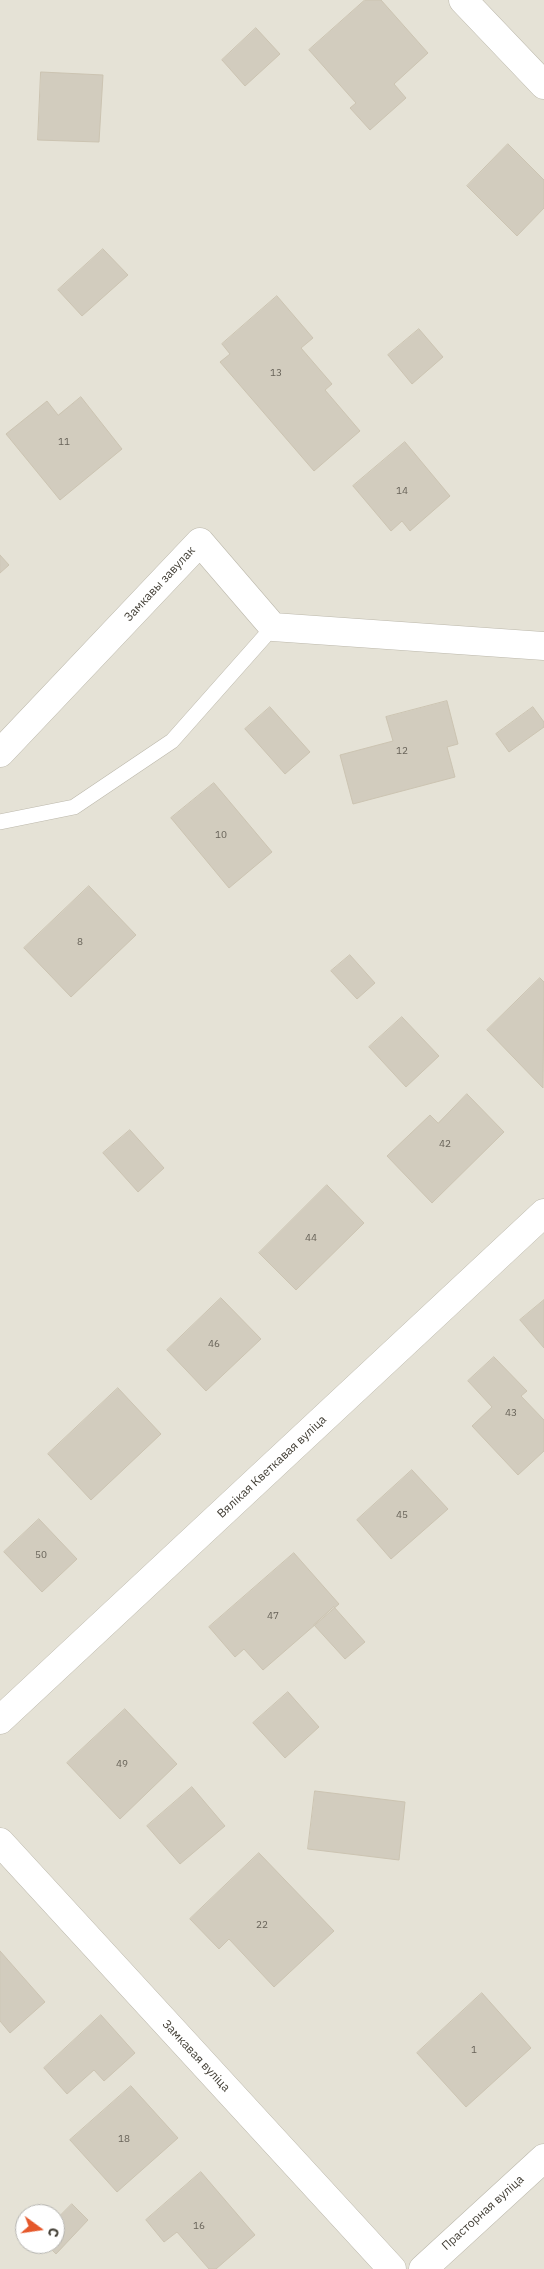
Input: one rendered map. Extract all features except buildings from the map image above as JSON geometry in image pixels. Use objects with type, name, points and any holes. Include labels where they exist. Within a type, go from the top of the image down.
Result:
[{"type":"street","points":[[463,0],[544,85]]},
{"type":"street","name":"Замкавы завулак","points":[[0,752],[200,542],[273,627]]},
{"type":"street","points":[[273,627],[544,646]]},
{"type":"street","name":"Вялікая Кветкавая вуліца","points":[[0,1720],[544,1213]]},
{"type":"street","name":"Замкавая вуліца","points":[[0,1842],[392,2269]]},
{"type":"street","name":"Прасторная вуліца","points":[[422,2269],[544,2158]]},
{"type":"lane","points":[[0,822],[74,807],[172,741],[273,627]]},
{"type":"shaded area","points":[[0,0],[544,0],[544,2269],[0,2269]]}]
